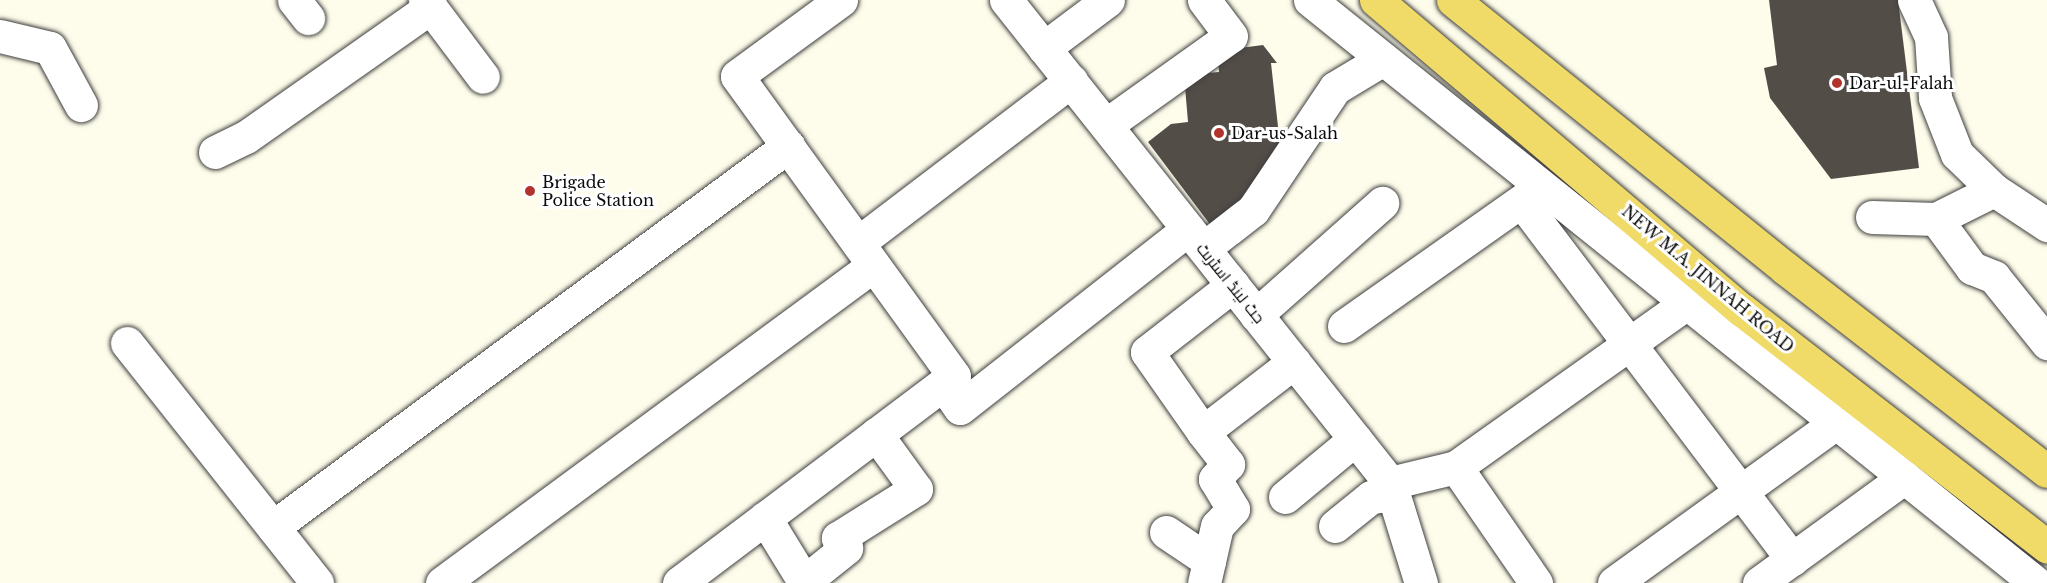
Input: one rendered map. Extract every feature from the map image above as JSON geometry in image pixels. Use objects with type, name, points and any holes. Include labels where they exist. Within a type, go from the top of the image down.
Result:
[{"type":"main road","name":"NEW M.A. JINNAH ROAD","points":[[1376,0],[1742,310],[2047,547]]},
{"type":"main road","points":[[1453,0],[1785,268],[2047,471]]},
{"type":"street","points":[[679,583],[954,376],[737,76],[841,0]]},
{"type":"street","name":"جٹ لینڈ اسٹریٹ","points":[[1006,0],[1392,488],[1421,583]]},
{"type":"street","points":[[1044,48],[1108,0]]},
{"type":"street","points":[[1106,125],[1231,36],[1204,0]]},
{"type":"street","points":[[1310,0],[1383,58],[1532,194],[1687,303],[2036,583]]},
{"type":"street","points":[[1914,0],[1931,37],[1935,98],[1958,154],[1994,190],[2047,225]]},
{"type":"street","points":[[215,152],[246,137],[428,4],[483,77]]},
{"type":"street","points":[[0,36],[50,48],[81,105]]},
{"type":"street","points":[[943,384],[960,408],[1196,239],[1253,210],[1335,88],[1383,58]]},
{"type":"street","points":[[442,583],[866,254],[1071,81]]},
{"type":"street","points":[[273,527],[788,146]]},
{"type":"street","points":[[1872,217],[1936,219],[1994,190]]},
{"type":"street","points":[[1344,326],[1532,194]]},
{"type":"street","points":[[1532,194],[1634,345],[1792,559]]},
{"type":"street","points":[[1256,315],[1382,203]]},
{"type":"street","points":[[1936,219],[1971,268],[1994,277],[2047,343]]},
{"type":"street","points":[[1206,572],[1216,526],[1233,509],[1215,479],[1228,464],[1147,352],[1233,285]]},
{"type":"street","points":[[1335,526],[1371,497],[1456,467],[1634,345],[1687,303]]},
{"type":"street","points":[[127,343],[316,583]]},
{"type":"street","points":[[1203,432],[1294,362]]},
{"type":"street","points":[[1614,583],[1836,423]]},
{"type":"street","points":[[765,518],[805,582],[846,548],[837,538],[916,489],[876,434]]},
{"type":"street","points":[[1285,497],[1355,439]]},
{"type":"street","points":[[1456,467],[1536,583]]},
{"type":"street","points":[[1759,583],[1905,477]]},
{"type":"street","points":[[1166,532],[1206,572]]},
{"type":"building","name":"Dar-ul-Falah","points":[[1769,0],[1898,0],[1919,168],[1831,179],[1770,98],[1764,68],[1777,65]]},
{"type":"building","name":"Dar-us-Salah","points":[[1263,45],[1277,63],[1271,63],[1281,154],[1215,231],[1148,142],[1171,124],[1188,122],[1184,75],[1219,72],[1217,51]]},
{"type":"place","name":"Dar-ul-Falah","points":[[1837,83]]},
{"type":"place","name":"Dar-us-Salah","points":[[1219,133]]},
{"type":"place","name":"Brigade Police Station","points":[[530,191]]}]
